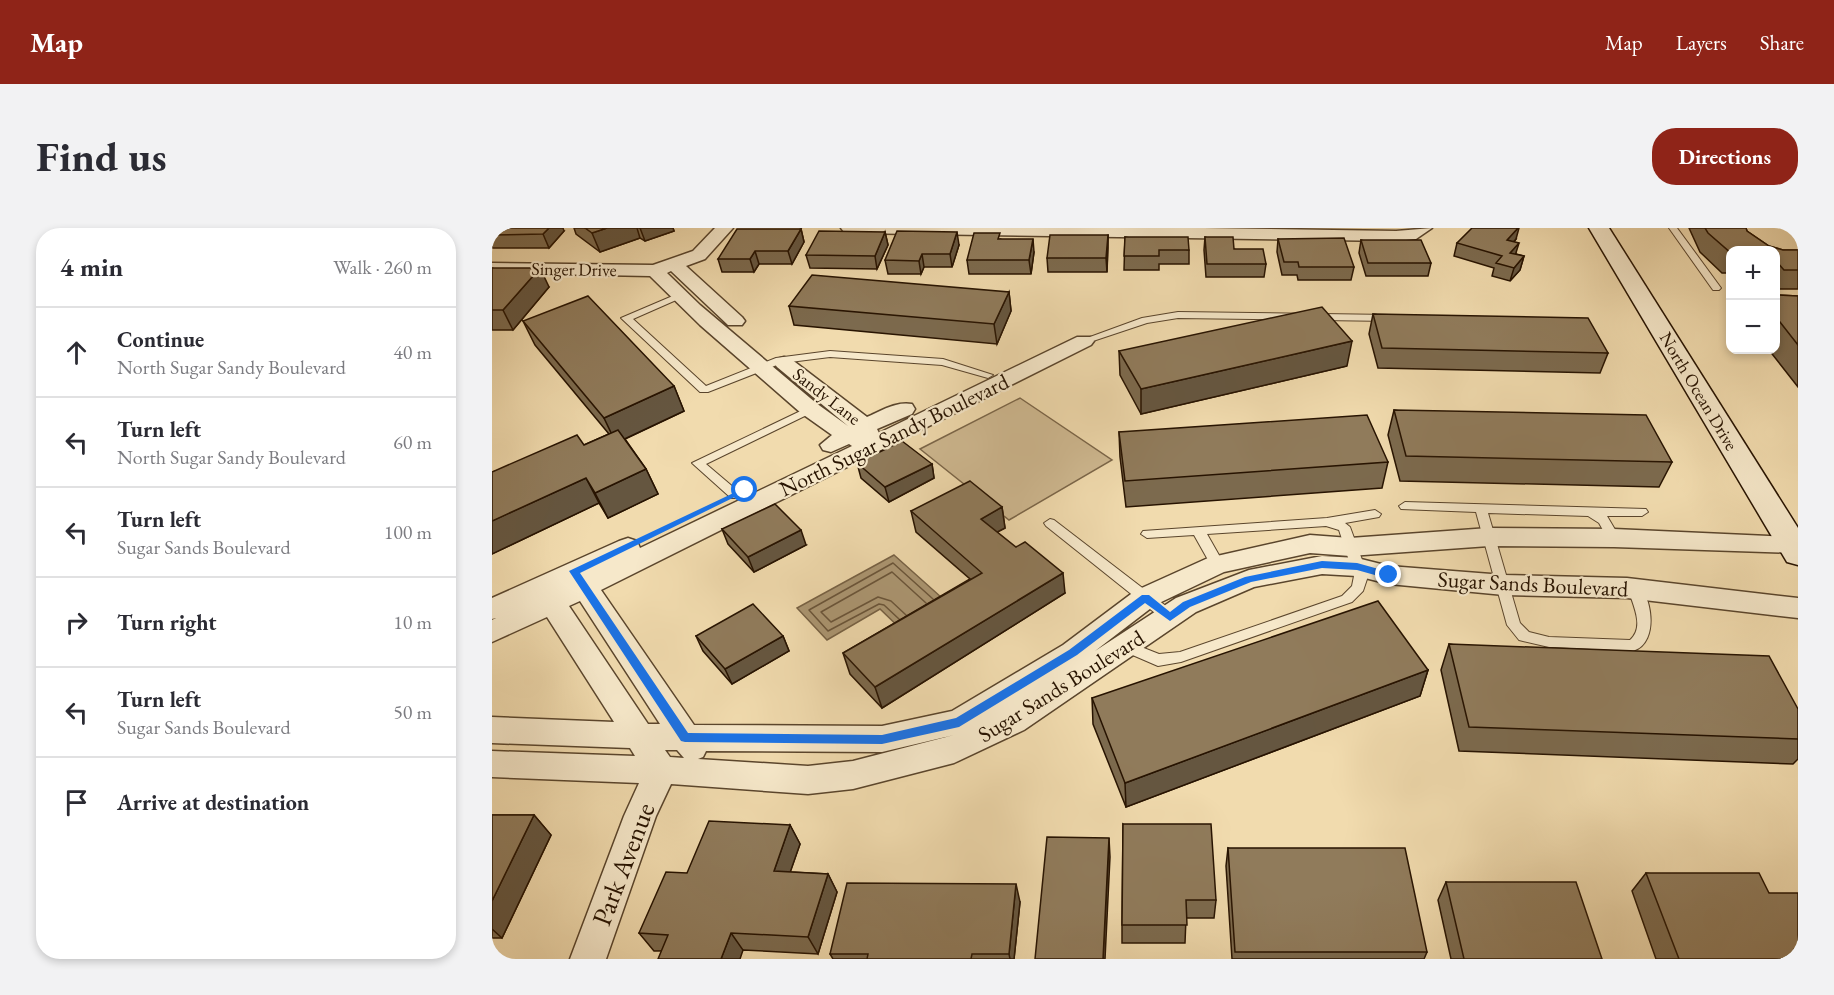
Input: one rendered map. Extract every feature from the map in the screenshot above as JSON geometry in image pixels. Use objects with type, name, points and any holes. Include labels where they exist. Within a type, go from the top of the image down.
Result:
[{"type":"main road","name":"North Ocean Drive","points":[[1599,228],[1796,550]]},
{"type":"street","points":[[665,267],[699,255],[724,228]]},
{"type":"street","points":[[850,228],[1396,236],[1410,235],[1424,228]]},
{"type":"street","name":"Singer Drive","points":[[492,268],[665,267]]},
{"type":"street","name":"Sandy Lane","points":[[665,267],[678,297],[772,364],[861,435]]},
{"type":"street","name":"Sandy Lane","points":[[665,267],[700,290],[772,364],[811,409],[861,435]]},
{"type":"street","name":"North Sugar Sandy Boulevard","points":[[492,632],[548,595],[861,435],[1041,363],[1083,341]]},
{"type":"street","name":"North Sugar Sandy Boulevard","points":[[580,579],[735,495],[988,375],[1002,369],[1041,363]]},
{"type":"street","name":"Sugar Sands Boulevard","points":[[492,764],[661,770],[808,780],[853,775],[954,750],[1013,721],[1186,605],[1249,579],[1354,557],[1490,537],[1614,538],[1796,550]]},
{"type":"street","name":"Sugar Sands Boulevard","points":[[492,730],[685,738],[882,739],[959,722],[1073,653],[1145,598],[1217,564],[1310,543],[1354,557],[1389,575],[1504,585],[1635,590],[1798,608]]},
{"type":"street","points":[[580,579],[709,774]]},
{"type":"street","points":[[548,595],[661,770]]},
{"type":"street","name":"North Sugar Sandy Boulevard","points":[[492,609],[548,595]]},
{"type":"street","name":"Park Avenue","points":[[588,959],[640,816],[661,770]]},
{"type":"lane","points":[[1673,228],[1716,288]]},
{"type":"lane","points":[[678,297],[626,318],[704,390],[772,364],[811,355],[855,354],[943,362],[988,375]]},
{"type":"lane","points":[[1083,341],[1145,320],[1178,315],[1404,318]]},
{"type":"lane","points":[[735,495],[698,463],[811,409]]},
{"type":"lane","points":[[1405,506],[1642,512]]},
{"type":"lane","points":[[1481,509],[1514,625],[1524,636],[1549,642],[1633,645],[1642,639],[1646,628],[1635,590]]},
{"type":"lane","points":[[1591,512],[1605,520],[1614,538]]},
{"type":"lane","points":[[1147,534],[1326,522],[1375,514]]},
{"type":"lane","points":[[1126,645],[1158,660],[1181,657],[1347,599],[1358,588],[1361,576],[1344,527],[1326,522]]},
{"type":"lane","points":[[1050,523],[1170,617]]},
{"type":"lane","points":[[1198,530],[1217,564]]},
{"type":"shaded area","points":[[1020,398],[1112,460],[1009,520],[920,449]]},
{"type":"water","points":[[894,555],[951,606],[905,633],[880,609],[827,640],[797,608]]},
{"type":"building","points":[[492,228],[549,228],[543,234],[492,235]]},
{"type":"building","points":[[585,228],[607,228],[592,233]]},
{"type":"building","points":[[1472,228],[1518,228],[1507,240],[1519,243],[1510,253],[1524,256],[1514,268],[1496,263],[1502,256],[1457,243]]},
{"type":"building","points":[[1705,228],[1746,228],[1769,246],[1726,246],[1726,249]]},
{"type":"building","points":[[737,229],[801,229],[788,251],[755,251],[750,259],[718,259]]},
{"type":"building","points":[[819,231],[885,232],[875,256],[806,255]]},
{"type":"building","points":[[897,231],[957,232],[950,254],[922,254],[919,261],[885,260]]},
{"type":"building","points":[[974,233],[1000,233],[998,239],[1033,239],[1029,260],[967,260]]},
{"type":"building","points":[[1050,235],[1108,235],[1106,258],[1047,258]]},
{"type":"building","points":[[1125,237],[1188,237],[1189,250],[1159,250],[1159,256],[1124,256]]},
{"type":"building","points":[[1205,237],[1233,237],[1234,249],[1263,249],[1266,264],[1207,264]]},
{"type":"building","points":[[1344,238],[1354,267],[1299,267],[1298,262],[1284,262],[1278,239]]},
{"type":"building","points":[[1361,240],[1421,240],[1431,263],[1368,263]]},
{"type":"building","points":[[1780,249],[1798,250],[1798,270],[1784,270],[1780,266]]},
{"type":"building","points":[[492,268],[540,268],[503,310],[492,310]]},
{"type":"building","points":[[812,275],[1009,292],[994,324],[789,306]]},
{"type":"building","points":[[1780,295],[1798,296],[1798,345],[1780,322]]},
{"type":"building","points":[[588,296],[674,386],[604,418],[523,321]]},
{"type":"building","points":[[1322,307],[1352,341],[1141,389],[1119,351]]},
{"type":"building","points":[[1373,314],[1588,318],[1608,353],[1382,348]]},
{"type":"building","points":[[1394,410],[1646,415],[1672,462],[1406,456]]},
{"type":"building","points":[[1367,415],[1388,462],[1125,481],[1119,432]]},
{"type":"building","points":[[618,430],[646,469],[595,493],[586,478],[492,521],[492,472],[577,435],[584,445]]},
{"type":"building","points":[[902,441],[932,464],[885,487],[857,463]]},
{"type":"building","points":[[970,481],[1002,507],[981,519],[1016,547],[1025,542],[1063,573],[875,687],[843,653],[982,573],[911,511]]},
{"type":"building","points":[[775,504],[801,530],[748,557],[722,529]]},
{"type":"building","points":[[1378,601],[1428,670],[1125,783],[1092,698]]},
{"type":"building","points":[[753,604],[783,636],[725,669],[696,636]]},
{"type":"building","points":[[1449,644],[1769,656],[1798,709],[1798,739],[1469,727]]},
{"type":"building","points":[[492,815],[534,815],[492,901]]},
{"type":"building","points":[[709,821],[790,825],[774,871],[828,874],[808,937],[731,933],[721,959],[658,959],[668,935],[639,933],[666,872],[687,873]]},
{"type":"building","points":[[1123,824],[1211,824],[1216,900],[1186,900],[1187,925],[1122,925]]},
{"type":"building","points":[[1047,837],[1109,838],[1103,959],[1035,959]]},
{"type":"building","points":[[1228,848],[1405,848],[1427,952],[1235,952]]},
{"type":"building","points":[[1646,873],[1759,873],[1769,893],[1798,893],[1798,959],[1679,959]]},
{"type":"building","points":[[1446,882],[1576,882],[1602,959],[1464,959]]},
{"type":"building","points":[[847,883],[1016,884],[1009,954],[972,954],[971,959],[867,959],[868,954],[830,954]]},
{"type":"route","points":[[745,490],[574,571],[685,738],[882,739],[959,722],[1073,653],[1145,598],[1170,617],[1186,605],[1249,579],[1322,564],[1357,567],[1389,575]]}]
